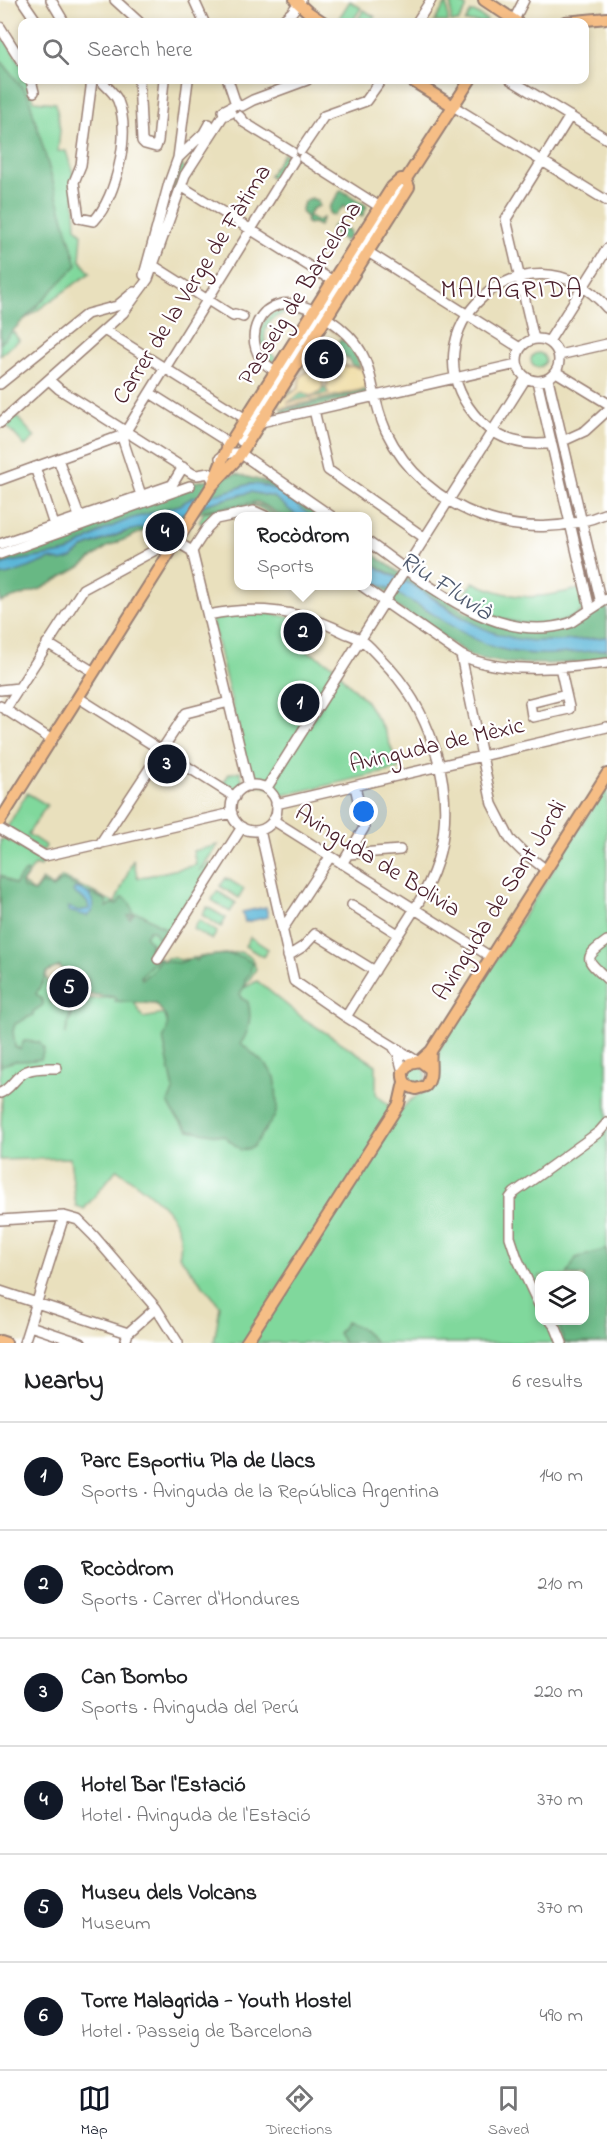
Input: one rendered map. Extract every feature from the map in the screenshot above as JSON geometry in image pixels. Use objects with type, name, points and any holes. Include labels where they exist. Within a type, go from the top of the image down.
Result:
[{"type":"main road","points":[[483,0],[508,18]]},
{"type":"main road","points":[[298,1],[318,18]]},
{"type":"main road","points":[[589,20],[607,18]]},
{"type":"main road","points":[[417,84],[453,106]]},
{"type":"main road","name":"Passeig de Barcelona","points":[[404,184],[467,84]]},
{"type":"main road","name":"Passeig de Barcelona","points":[[210,480],[231,467],[232,449],[261,422],[327,318],[409,187],[401,179],[395,182],[246,419],[232,449],[210,480]]},
{"type":"main road","points":[[0,822],[192,519],[210,480]]},
{"type":"main road","name":"Avinguda de Sant Jordi","points":[[418,1061],[431,1051],[545,869],[606,779]]},
{"type":"main road","name":"Avinguda de Sant Jordi","points":[[429,1068],[431,1051]]},
{"type":"main road","points":[[399,1104],[403,1077],[406,1065],[418,1061],[429,1068],[431,1075],[429,1083],[423,1088],[416,1089],[407,1086],[403,1077]]},
{"type":"main road","points":[[246,1343],[399,1104],[416,1089]]},
{"type":"main road","points":[[0,1341],[6,1343]]},
{"type":"street","points":[[22,0],[35,18]]},
{"type":"street","points":[[51,0],[62,18]]},
{"type":"street","points":[[115,0],[135,18]]},
{"type":"street","points":[[194,0],[202,18]]},
{"type":"street","points":[[420,18],[431,0]]},
{"type":"street","points":[[516,18],[523,0]]},
{"type":"street","points":[[284,18],[298,1]]},
{"type":"street","points":[[0,27],[18,56]]},
{"type":"street","points":[[32,84],[34,92]]},
{"type":"street","points":[[91,84],[81,165],[74,182],[79,218],[94,221],[108,202],[124,140],[124,125],[119,102],[103,84]]},
{"type":"street","points":[[139,84],[142,141],[152,146],[157,146],[164,84]]},
{"type":"street","points":[[0,384],[87,315],[123,303],[135,291],[147,268],[178,158],[187,84]]},
{"type":"street","points":[[229,84],[234,110],[245,123],[380,207]]},
{"type":"street","points":[[0,423],[123,313],[136,298],[154,267],[187,171],[223,116],[253,100],[296,84]]},
{"type":"street","name":"Carrer de la Verge de Fàtima","points":[[126,434],[324,116],[368,100],[378,84]]},
{"type":"street","points":[[518,84],[607,139]]},
{"type":"street","points":[[453,106],[607,201]]},
{"type":"street","points":[[178,158],[204,133],[217,115],[234,110]]},
{"type":"street","points":[[534,339],[506,219],[570,116]]},
{"type":"street","name":"Passeig de Barcelona","points":[[232,449],[241,441],[404,184]]},
{"type":"street","points":[[181,186],[333,281]]},
{"type":"street","points":[[549,341],[607,249]]},
{"type":"street","points":[[368,252],[520,348]]},
{"type":"street","points":[[154,267],[232,315],[251,320]]},
{"type":"street","points":[[551,443],[525,444],[492,431],[472,412],[463,399],[456,378],[454,348],[466,314],[488,291],[519,277],[533,275],[556,276],[584,287],[607,308]]},
{"type":"street","points":[[251,320],[268,309],[282,304],[299,304],[314,311]]},
{"type":"street","points":[[327,318],[344,331],[361,350],[369,369],[379,412],[387,432],[405,463],[448,502],[503,524],[537,527],[570,525],[607,513]]},
{"type":"street","points":[[251,320],[256,347],[264,362],[276,371]]},
{"type":"street","points":[[104,330],[246,419]]},
{"type":"street","points":[[534,339],[549,341],[559,355],[560,362],[556,372],[549,379],[537,381],[526,378],[517,364],[520,348],[534,339]]},
{"type":"street","points":[[559,355],[607,344]]},
{"type":"street","points":[[261,422],[517,364]]},
{"type":"street","points":[[556,372],[607,403]]},
{"type":"street","points":[[266,789],[526,378]]},
{"type":"street","points":[[372,545],[466,610],[514,626],[531,628],[564,625],[604,601],[582,522],[549,379]]},
{"type":"street","points":[[49,380],[126,434],[195,475],[210,480]]},
{"type":"street","points":[[537,381],[590,609]]},
{"type":"street","points":[[150,393],[223,440],[232,449],[325,512]]},
{"type":"street","points":[[314,410],[327,469],[425,538]]},
{"type":"street","points":[[563,441],[585,431],[607,411]]},
{"type":"street","points":[[0,480],[126,434]]},
{"type":"street","points":[[126,434],[141,495]]},
{"type":"street","points":[[58,459],[79,516]]},
{"type":"street","points":[[35,467],[54,525]]},
{"type":"street","points":[[0,544],[172,484],[183,467]]},
{"type":"street","points":[[0,554],[190,486]]},
{"type":"street","points":[[234,515],[218,519],[204,532],[192,550],[249,786]]},
{"type":"street","points":[[192,519],[204,532]]},
{"type":"street","points":[[52,740],[3,708],[19,688],[83,589],[167,544],[177,542],[192,550]]},
{"type":"street","points":[[152,552],[163,563]]},
{"type":"street","points":[[371,590],[387,599],[460,655],[471,660],[500,665],[560,667],[607,663]]},
{"type":"street","points":[[208,615],[254,609],[280,611],[314,619],[360,639],[385,663],[408,692],[428,730],[439,766],[444,803],[441,843],[429,883],[346,1017]]},
{"type":"street","points":[[47,643],[94,672]]},
{"type":"street","points":[[460,655],[492,804],[510,839],[527,856],[545,869]]},
{"type":"street","points":[[560,667],[566,694]]},
{"type":"street","points":[[0,690],[19,688]]},
{"type":"street","points":[[79,698],[235,796]]},
{"type":"street","points":[[100,844],[186,712],[229,702]]},
{"type":"street","name":"Avinguda de Mèxic","points":[[276,804],[607,727]]},
{"type":"street","points":[[249,786],[266,789],[273,795],[276,804],[273,820],[260,830],[253,831],[242,827],[232,813],[235,796],[249,786]]},
{"type":"street","points":[[342,864],[364,828],[355,786]]},
{"type":"street","points":[[0,830],[45,856],[232,813]]},
{"type":"street","name":"Avinguda de Bolivia","points":[[273,820],[491,957]]},
{"type":"street","points":[[158,958],[242,827]]},
{"type":"street","points":[[260,830],[294,981],[346,1017],[418,1061]]},
{"type":"street","points":[[348,854],[400,850]]},
{"type":"street","points":[[282,930],[330,856]]},
{"type":"street","points":[[352,905],[398,934]]},
{"type":"street","points":[[288,956],[304,946],[315,934],[375,971]]},
{"type":"street","points":[[607,941],[592,952],[590,960],[591,964],[607,979]]},
{"type":"street","points":[[392,1046],[398,1054],[403,1077]]},
{"type":"street","points":[[0,1093],[6,1091],[27,1070],[57,1068]]},
{"type":"street","points":[[535,1296],[510,1237],[510,1198],[607,1123]]},
{"type":"street","points":[[0,1220],[64,1216],[75,1218],[82,1223],[156,1308],[178,1343]]},
{"type":"street","points":[[24,1343],[64,1216]]},
{"type":"street","points":[[0,1291],[128,1333]]},
{"type":"street","points":[[125,1343],[128,1333],[156,1308]]},
{"type":"street","points":[[554,1325],[562,1343]]},
{"type":"street","points":[[30,1326],[81,1343]]},
{"type":"green space","points":[[456,0],[466,6],[460,18],[451,18],[451,3]]},
{"type":"green space","points":[[350,1],[361,8],[355,18],[339,18]]},
{"type":"green space","points":[[447,2],[448,18],[437,18]]},
{"type":"green space","points":[[364,10],[375,17],[374,18],[359,18]]},
{"type":"green space","points":[[471,12],[474,12],[484,18],[467,18]]},
{"type":"green space","points":[[0,32],[18,60],[18,84],[30,84],[34,101],[56,103],[60,130],[58,151],[66,151],[73,173],[76,227],[82,234],[80,260],[90,273],[11,329],[19,340],[0,355]]},
{"type":"green space","points":[[0,59],[28,95],[77,265],[0,344]]},
{"type":"green space","points":[[284,153],[287,158],[276,180],[269,176]]},
{"type":"green space","points":[[179,161],[184,168],[146,277]]},
{"type":"green space","points":[[341,190],[367,206],[362,217],[344,206],[335,215],[330,214],[329,208]]},
{"type":"green space","points":[[311,198],[318,201],[319,206],[312,209],[308,216],[317,221],[323,218],[319,226],[313,223],[308,224],[307,218],[301,212],[304,202]]},
{"type":"green space","points":[[336,224],[349,230],[350,235],[347,240],[344,241],[332,230],[331,228]]},
{"type":"green space","points":[[283,308],[294,308],[305,312],[302,317],[282,314],[268,324],[265,341],[268,350],[276,358],[273,363],[262,348],[260,332],[268,318]]},
{"type":"green space","points":[[339,340],[351,346],[362,368],[352,365],[350,360],[339,352],[337,348]]},
{"type":"green space","points":[[535,353],[541,353],[545,360],[541,367],[535,367],[531,363],[531,357]]},
{"type":"green space","points":[[327,387],[331,395],[287,404],[285,396],[288,391],[311,391]]},
{"type":"green space","points":[[368,388],[369,390],[282,410],[305,402]]},
{"type":"green space","points":[[370,391],[370,394],[283,414],[282,411]]},
{"type":"green space","points":[[16,416],[35,437],[25,446],[6,425]]},
{"type":"green space","points":[[236,474],[273,484],[313,512],[305,512],[277,490],[250,484],[219,494],[193,497],[180,505],[106,529],[68,552],[0,565],[0,555],[185,484]]},
{"type":"green space","points":[[251,492],[274,497],[292,512],[275,512],[257,502],[206,510],[146,530],[107,547],[80,567],[41,589],[0,602],[0,576],[50,559],[68,558],[83,548],[134,529],[154,525],[207,504]]},
{"type":"green space","points":[[253,504],[262,506],[271,512],[254,506],[214,515],[203,524],[199,522],[204,512]]},
{"type":"green space","points":[[372,553],[401,574],[434,591],[467,613],[546,630],[607,603],[607,637],[540,642],[502,636],[467,620],[414,586],[372,564]]},
{"type":"green space","points":[[372,578],[470,636],[495,647],[545,654],[607,649],[607,660],[547,664],[505,663],[477,658],[391,603],[394,597],[372,582]]},
{"type":"green space","points":[[473,582],[502,593],[527,597],[553,595],[583,588],[586,608],[569,619],[553,623],[512,622],[460,602]]},
{"type":"green space","points":[[246,610],[322,622],[307,651],[338,668],[343,678],[365,700],[385,731],[399,769],[280,796],[270,788],[251,783],[211,617]]},
{"type":"green space","points":[[240,771],[243,783],[233,792],[222,785],[229,774]]},
{"type":"green space","points":[[607,785],[607,1343],[214,1343],[220,1306],[179,1256],[181,1241],[178,1228],[172,1216],[152,1195],[117,1169],[84,1209],[76,1206],[70,1158],[0,1160],[2,1096],[0,1095],[0,840],[7,839],[43,862],[40,867],[35,865],[22,883],[34,892],[42,880],[53,887],[62,877],[115,903],[133,860],[138,878],[196,865],[193,851],[218,845],[199,871],[209,863],[213,865],[167,933],[164,942],[151,945],[153,954],[164,961],[175,957],[179,960],[240,952],[251,957],[256,969],[244,988],[257,981],[304,1019],[376,1065],[376,1094],[398,1114],[409,1101],[433,1086],[440,1048]],"holes":[[[60,966],[61,969],[75,971],[88,979],[86,994],[116,997],[88,999],[72,1013],[65,1035],[71,1012],[50,1002],[45,977],[48,971]],[[134,1002],[155,1004],[171,1013],[143,1018]]]},
{"type":"green space","points":[[27,793],[47,805],[28,834],[46,846],[44,850],[9,829],[8,826]]},
{"type":"green space","points":[[27,871],[28,874],[22,883],[23,888],[34,892],[42,882],[52,888],[63,880],[80,888],[84,893],[106,900],[107,907],[117,904],[122,897],[129,901],[131,906],[133,914],[128,916],[130,919],[135,913],[142,914],[168,930],[165,939],[161,942],[153,930],[149,930],[145,936],[151,942],[151,951],[157,959],[141,976],[142,979],[152,971],[159,960],[179,963],[193,958],[196,961],[200,957],[227,954],[240,956],[252,963],[240,994],[241,998],[248,1002],[250,1013],[248,1029],[241,1043],[267,1066],[275,1077],[277,1108],[275,1116],[252,1148],[241,1150],[224,1136],[189,1130],[175,1115],[168,1102],[174,1090],[163,1038],[168,1025],[164,1014],[156,1004],[115,1001],[115,997],[86,994],[88,980],[75,971],[61,969],[60,966],[46,972],[36,994],[42,999],[43,1005],[33,1012],[33,1015],[15,1024],[13,1031],[15,1047],[20,1049],[24,1041],[39,1042],[44,1049],[41,1059],[15,1061],[0,1067],[0,875],[15,885]]},
{"type":"green space","points":[[226,878],[244,889],[239,898],[220,886]]},
{"type":"green space","points":[[217,891],[236,903],[230,912],[212,900]]},
{"type":"green space","points":[[207,907],[226,918],[221,927],[202,915]]},
{"type":"green space","points":[[199,920],[217,932],[212,940],[193,929]]},
{"type":"green space","points":[[250,937],[268,949],[263,957],[245,946]]},
{"type":"green space","points":[[417,1066],[423,1069],[426,1075],[423,1081],[417,1084],[411,1081],[408,1075],[411,1069]]},
{"type":"green space","points":[[607,1249],[607,1343],[564,1343],[559,1325],[589,1325],[589,1271],[569,1271],[576,1258]]},
{"type":"green space","points":[[346,1322],[360,1328],[377,1343],[344,1343],[338,1333]]},
{"type":"sand","points":[[328,324],[350,344],[360,360],[364,369],[369,388],[281,408],[278,404],[304,362],[327,377],[336,379],[340,376],[337,372],[341,365],[361,369],[353,349],[339,336],[327,327],[321,337],[319,336]],"holes":[[[303,367],[309,371],[300,378],[299,388],[284,399]],[[322,379],[328,382],[326,388],[329,394],[287,403],[302,392],[310,396],[319,393],[323,386]]]},
{"type":"sand","points":[[547,383],[580,521],[572,523],[541,384]]},
{"type":"sand","points":[[581,525],[598,599],[593,605],[573,527]]},
{"type":"water","points":[[250,484],[259,485],[275,490],[305,512],[292,512],[274,497],[251,492],[207,504],[154,525],[124,532],[83,548],[72,558],[61,561],[50,559],[0,576],[0,566],[6,563],[68,552],[106,529],[130,519],[180,505],[193,497],[219,494]]},
{"type":"water","points":[[372,564],[416,587],[468,621],[501,635],[540,641],[607,637],[607,649],[562,654],[532,654],[502,649],[472,638],[391,589],[378,584],[372,579]]},
{"type":"water","points":[[75,888],[84,891],[92,899],[92,912],[87,916],[68,911],[68,907],[79,911],[89,909],[85,900],[73,891]]},
{"type":"water","points":[[266,907],[268,917],[245,922],[242,912]]},
{"type":"place","name":"Torre Malagrida - Youth Hostel","points":[[324,359]]},
{"type":"place","name":"Hotel Bar l'Estació","points":[[165,532]]},
{"type":"place","name":"Rocòdrom","points":[[303,632]]},
{"type":"place","name":"Parc Esportiu Pla de Llacs","points":[[300,703]]},
{"type":"place","name":"Can Bombo","points":[[167,764]]},
{"type":"place","name":"Museu dels Volcans","points":[[69,988]]},
{"type":"district","name":"MALAGRIDA","points":[[512,291]]},
{"type":"water label","name":"Riu Fluvià","points":[[445,587]]}]
